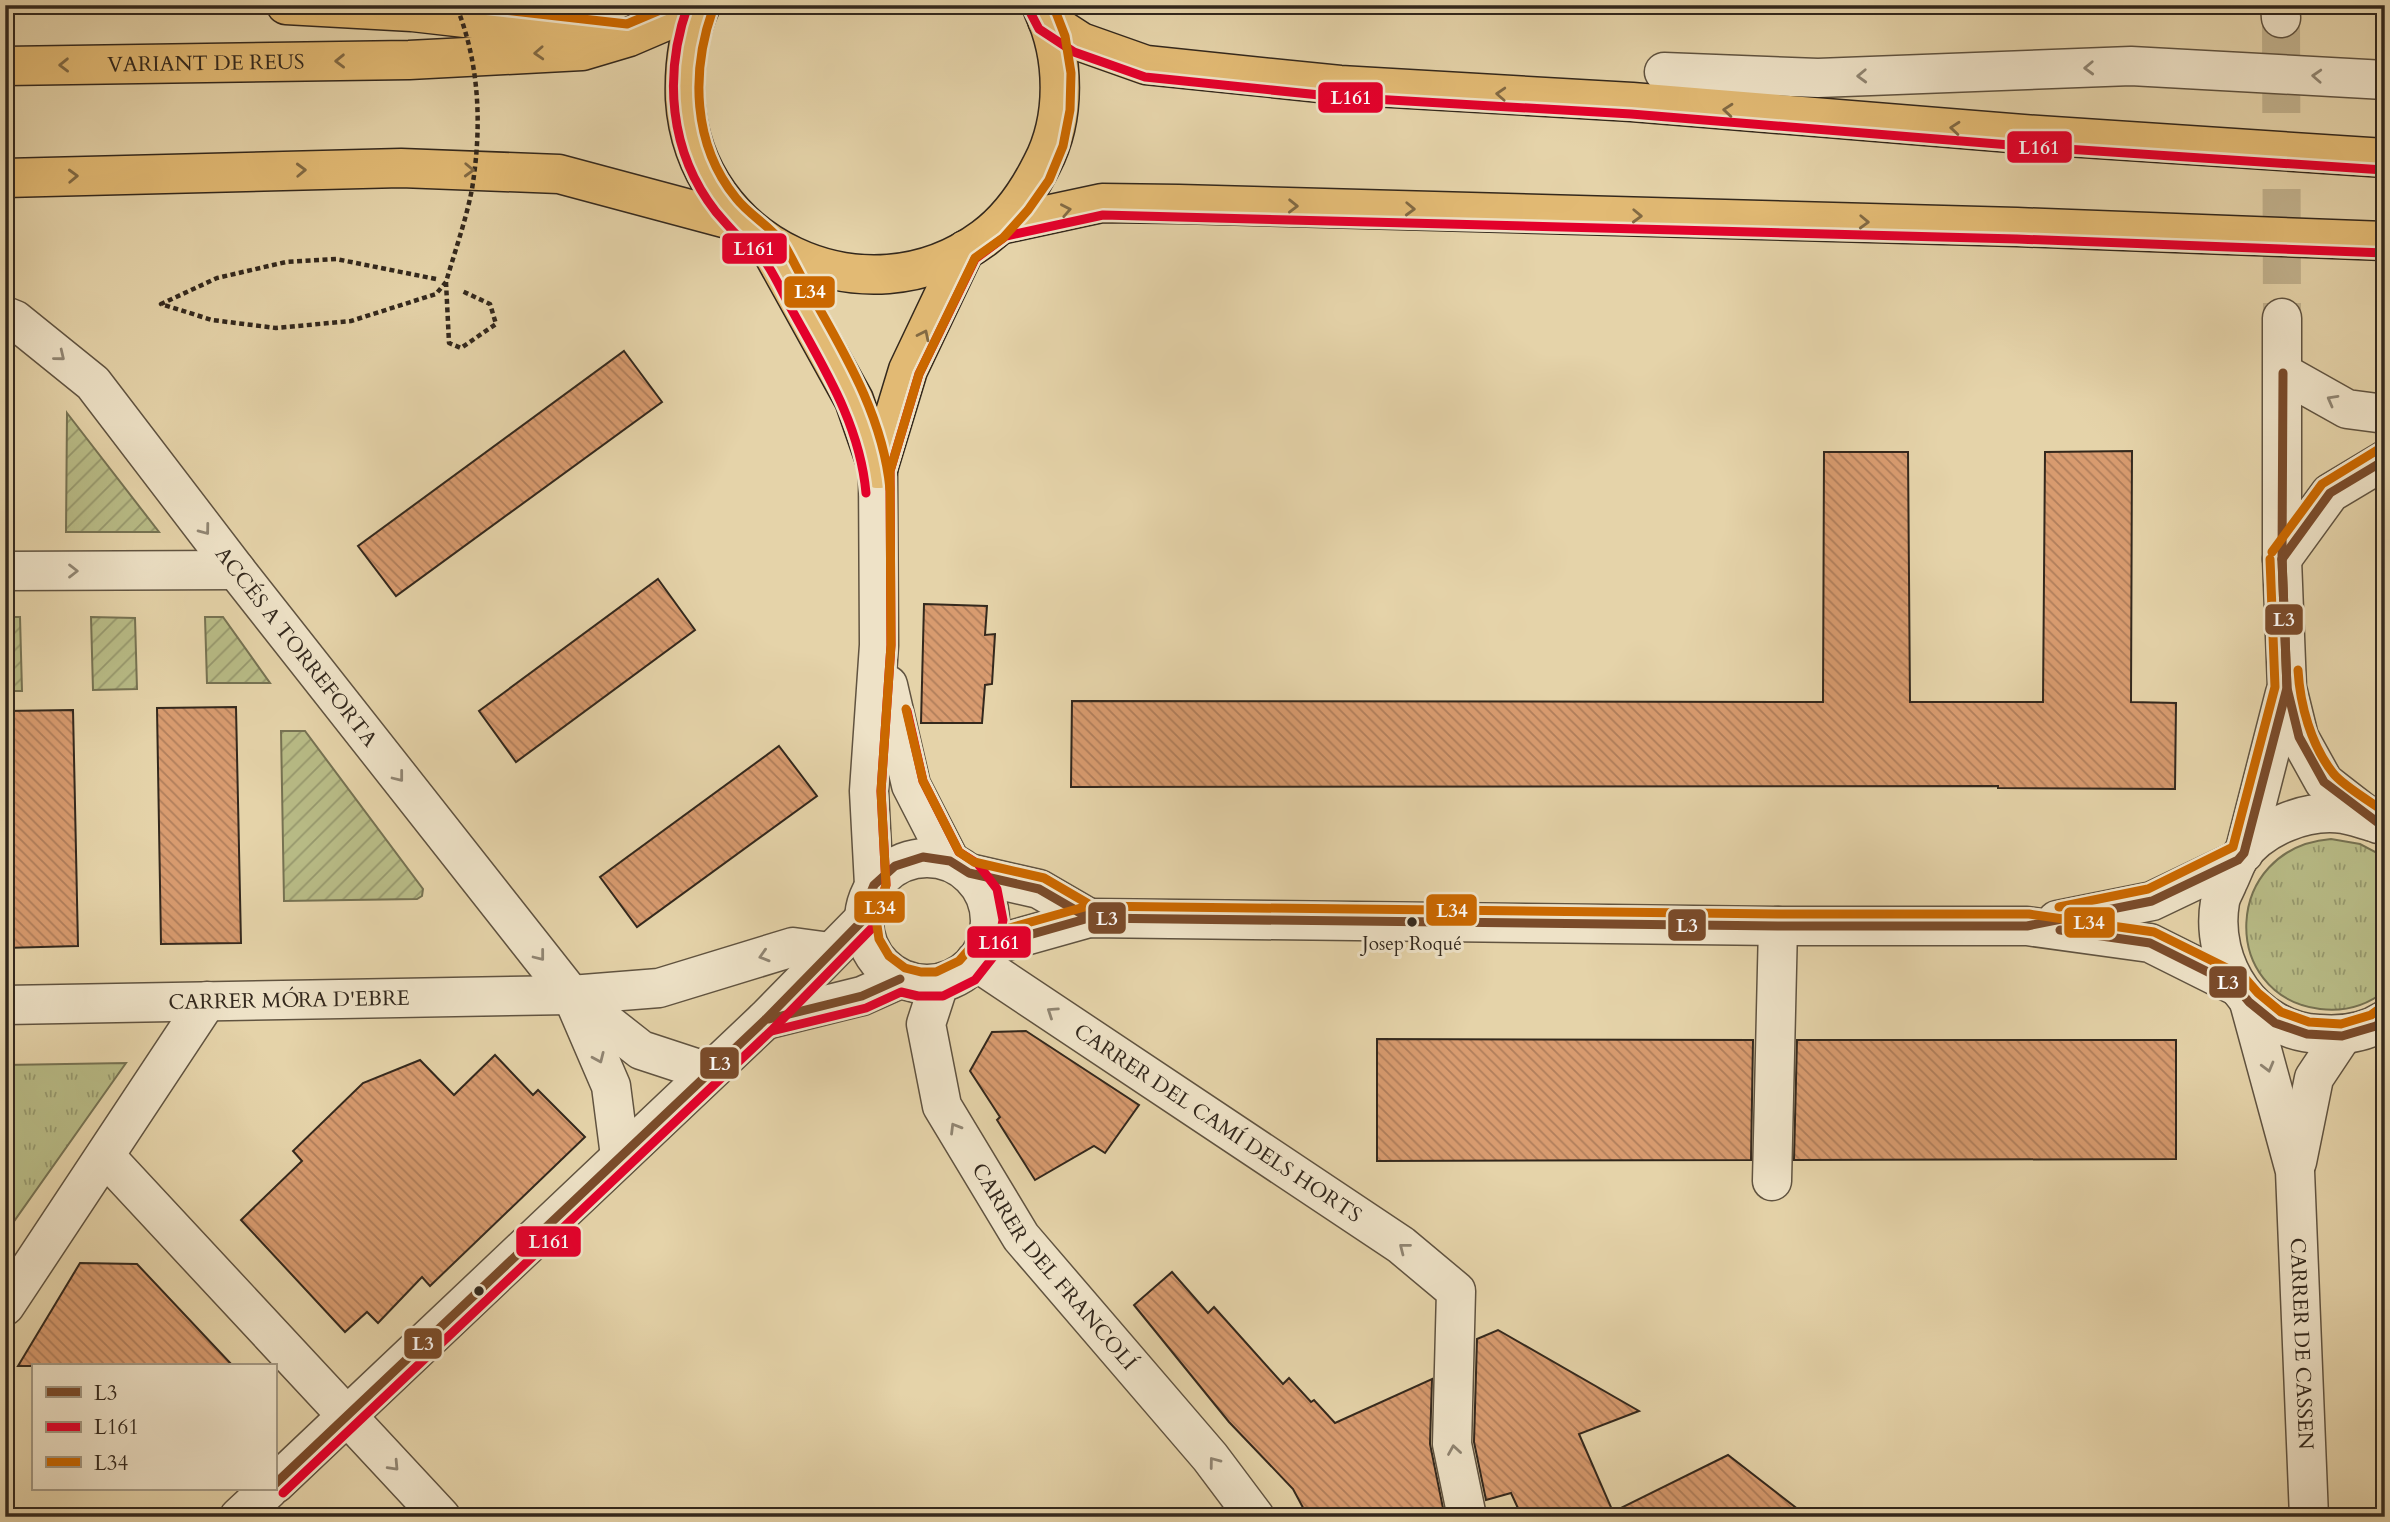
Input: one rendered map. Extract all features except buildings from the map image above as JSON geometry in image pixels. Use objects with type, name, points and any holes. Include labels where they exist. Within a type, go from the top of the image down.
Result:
[{"type":"highway","points":[[286,5],[412,12],[629,37]]},
{"type":"highway","points":[[700,6],[688,50],[684,81],[686,113],[693,144],[705,173],[722,200],[755,233],[798,259],[831,270],[865,275],[900,273],[934,264],[965,250],[1000,225],[1029,191],[1049,151],[1059,107],[1059,63],[1044,13]]},
{"type":"highway","name":"VARIANT DE REUS","points":[[5,66],[409,60],[582,51],[629,37],[700,6]]},
{"type":"highway","points":[[1044,13],[1081,42],[1146,65],[1339,85],[1632,102],[2023,134],[2385,158]]},
{"type":"highway","points":[[1632,102],[1664,72]]},
{"type":"highway","points":[[5,178],[401,168],[559,174],[755,233],[854,400],[878,469]]},
{"type":"highway","points":[[1000,225],[1102,203],[1341,207],[2017,227],[2385,241]]},
{"type":"highway","points":[[878,469],[908,370],[965,250]]},
{"type":"street","points":[[1664,72],[1818,78],[2131,66],[2385,80]]},
{"type":"street","name":"ACCÉS A TORREFORTA","points":[[5,316],[15,320],[93,383],[236,570],[571,995]]},
{"type":"street","points":[[2282,317],[2282,559],[2287,688],[2299,737],[2324,782],[2381,826]]},
{"type":"street","points":[[2283,373],[2347,409],[2385,414]]},
{"type":"street","points":[[2282,559],[2330,493],[2385,460]]},
{"type":"street","points":[[878,469],[879,645],[869,791],[867,943],[880,964],[900,979],[919,984],[939,984],[967,971],[981,954],[991,920],[986,894],[960,867],[911,785],[879,645]]},
{"type":"street","points":[[5,571],[236,570]]},
{"type":"street","points":[[2241,857],[2287,688]]},
{"type":"street","points":[[2027,926],[2152,901],[2241,857],[2271,829],[2306,816],[2343,814],[2381,826]]},
{"type":"street","name":"CARRER DE CASSEN","points":[[2241,857],[2220,901],[2220,945],[2243,994],[2295,1171]]},
{"type":"street","points":[[276,1483],[765,1020],[830,952],[895,866],[923,858],[960,867],[1038,889],[1089,918]]},
{"type":"street","points":[[981,954],[1089,918],[1778,926],[2027,926],[2150,943],[2243,994],[2275,1023],[2307,1034],[2342,1036],[2376,1026],[2385,1020]]},
{"type":"street","points":[[1772,1181],[1778,926]]},
{"type":"street","name":"CARRER MÓRA D'EBRE","points":[[5,1005],[571,995],[659,988],[793,947],[830,952]]},
{"type":"street","name":"CARRER DEL CAMÍ DELS HORTS","points":[[981,954],[1401,1245],[1457,1291],[1452,1444],[1468,1517]]},
{"type":"street","points":[[765,1020],[862,996],[900,979]]},
{"type":"street","name":"CARRER DEL FRANCOLÍ","points":[[939,984],[926,1024],[942,1107],[1021,1237],[1210,1457],[1255,1517]]},
{"type":"street","points":[[571,995],[641,1050],[708,1072]]},
{"type":"street","points":[[571,995],[611,1086],[620,1156]]},
{"type":"street","points":[[5,1306],[207,1001]]},
{"type":"street","name":"CARRER DE CASSEN","points":[[2309,1517],[2295,1171],[2314,1078],[2342,1036]]},
{"type":"street","points":[[105,1156],[441,1517]]},
{"type":"street","points":[[239,1517],[268,1490]]},
{"type":"path","points":[[456,5],[464,24],[477,79],[479,124],[472,190],[446,282],[449,343],[461,348],[496,324],[490,304],[462,291]]},
{"type":"path","points":[[436,279],[336,259],[286,262],[217,278],[161,304],[212,320],[276,328],[351,321],[436,294],[446,282]]},
{"type":"green space","points":[[5,5],[138,5],[143,6],[5,9]]},
{"type":"green space","points":[[67,413],[159,532],[66,532]]},
{"type":"green space","points":[[5,617],[20,617],[22,691],[5,691]]},
{"type":"green space","points":[[91,617],[135,618],[137,689],[93,690]]},
{"type":"green space","points":[[205,617],[223,617],[270,683],[207,683]]},
{"type":"green space","points":[[281,731],[305,731],[423,889],[422,896],[417,899],[284,901]]},
{"type":"green space","points":[[2331,839],[2360,844],[2385,857],[2385,991],[2362,1004],[2329,1010],[2287,998],[2263,978],[2250,952],[2246,922],[2253,893],[2269,868],[2295,848]]},
{"type":"green space","points":[[126,1063],[5,1234],[5,1065]]},
{"type":"tunnel","points":[[2281,18],[2282,318]]},
{"type":"transit line","name":"L34","points":[[460,5],[627,24],[672,5]]},
{"type":"transit line","name":"L161","points":[[688,5],[675,58],[673,85],[680,139],[688,164],[700,189],[716,212],[738,236],[756,250],[768,266],[817,355],[849,421],[857,444],[866,493]]},
{"type":"transit line","name":"L34","points":[[1053,5],[1065,36],[1071,73],[1070,110],[1063,146],[1049,180],[1028,210],[1003,238],[975,258],[919,374],[890,471],[891,645],[881,791],[886,885],[876,919],[879,939],[889,956],[905,968],[936,972],[959,961],[981,936],[1088,906],[1778,914],[2029,914],[2154,932],[2243,976],[2281,1012],[2309,1022],[2341,1024],[2371,1015],[2378,1010]]},
{"type":"transit line","name":"L34","points":[[713,9],[701,57],[699,82],[704,131],[711,154],[721,177],[736,198],[785,246],[837,340],[861,388],[880,437],[890,489]]},
{"type":"transit line","name":"L161","points":[[1029,10],[1039,29],[1074,52],[1145,77],[1339,97],[1631,114],[2022,146],[2384,170]]},
{"type":"transit line","name":"L161","points":[[283,1493],[773,1029],[874,926],[886,885],[881,791],[891,645],[890,471],[919,374],[975,259],[1006,236],[1103,215],[2017,239],[2385,253]]},
{"type":"transit line","name":"L3","points":[[2283,373],[2282,559],[2287,688],[2299,737],[2324,782],[2385,828]]},
{"type":"transit line","name":"L34","points":[[2272,552],[2322,484],[2379,449]]},
{"type":"transit line","name":"L3","points":[[2282,559],[2330,493],[2385,460]]},
{"type":"transit line","name":"L34","points":[[2059,907],[2148,889],[2233,847],[2275,687],[2270,559]]},
{"type":"transit line","name":"L3","points":[[864,919],[874,885],[895,866],[923,857],[950,861],[969,873],[1039,889],[1089,918],[1778,926],[2027,926],[2152,901],[2238,860],[2244,853],[2287,688],[2282,559]]},
{"type":"transit line","name":"L34","points":[[2298,670],[2308,724],[2325,762],[2343,783],[2385,812]]},
{"type":"transit line","name":"L34","points":[[906,709],[923,781],[959,852],[974,862],[1044,878],[1092,906],[1110,906]]},
{"type":"transit line","name":"L161","points":[[772,1031],[866,1008],[901,992],[918,996],[943,996],[975,980],[997,952],[1003,920],[997,889],[978,864],[959,852],[923,781],[907,711]]},
{"type":"transit line","name":"L3","points":[[986,947],[1089,918],[1118,918]]},
{"type":"transit line","name":"L3","points":[[276,1483],[765,1020],[864,919]]},
{"type":"transit line","name":"L3","points":[[2060,930],[2150,943],[2236,986],[2249,1002],[2275,1023],[2307,1034],[2342,1036],[2376,1026],[2385,1020]]},
{"type":"transit line","name":"L3","points":[[769,1019],[862,996],[900,979]]},
{"type":"place","name":"Josep Roqué","points":[[1412,922]]}]
